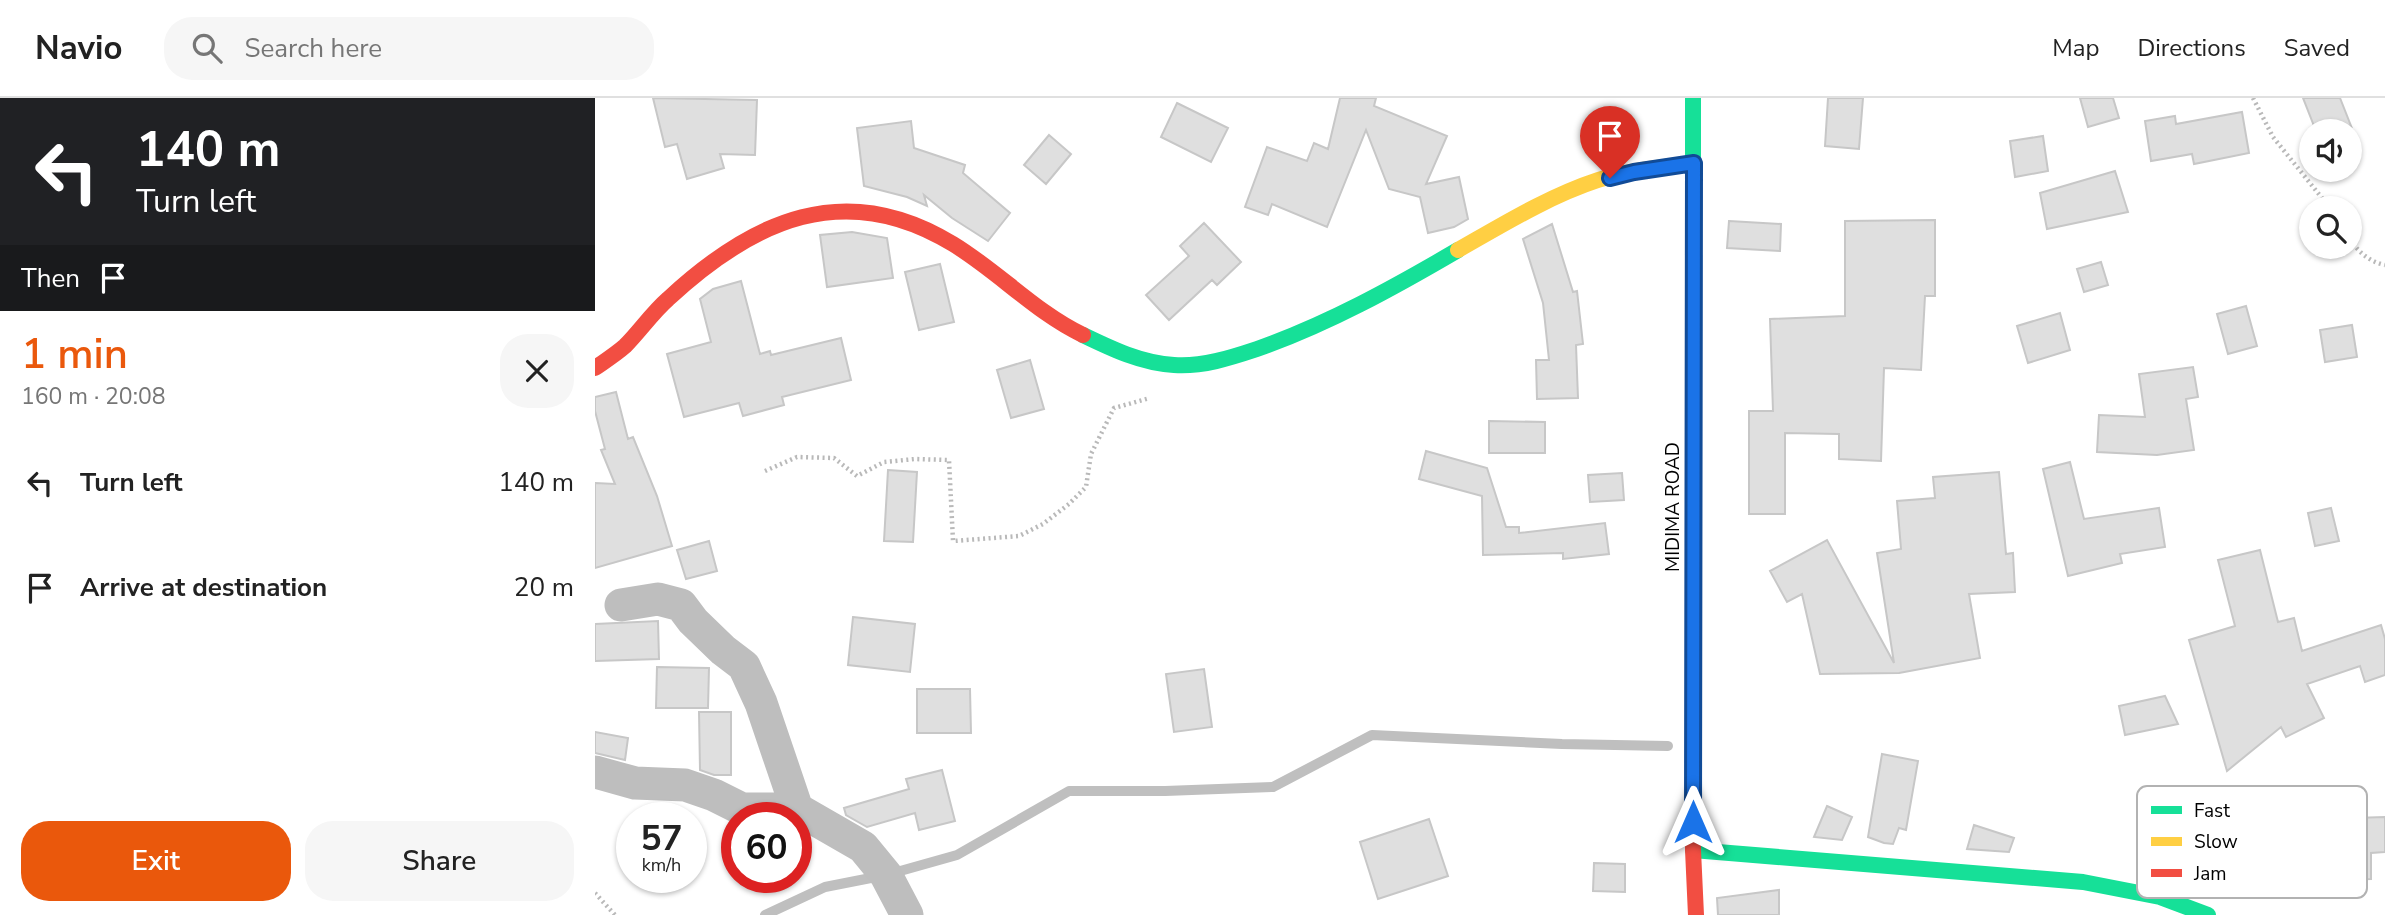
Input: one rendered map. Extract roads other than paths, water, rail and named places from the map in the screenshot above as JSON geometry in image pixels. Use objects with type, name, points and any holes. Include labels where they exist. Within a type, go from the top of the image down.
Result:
[{"type":"street","name":"MIDIMA ROAD","points":[[1693,98],[1693,850],[1696,915]]},
{"type":"street","points":[[595,368],[622,349],[657,309],[702,270],[750,238],[795,218],[838,210],[874,210],[913,223],[953,244],[1063,326],[1115,351],[1161,366],[1201,364],[1243,354],[1301,333],[1353,309],[1487,234],[1587,184],[1634,172],[1694,163]]},
{"type":"street","points":[[621,605],[658,599],[681,605],[693,621],[744,667],[761,703],[795,802]]},
{"type":"street","points":[[595,772],[635,783],[685,785],[728,802]]},
{"type":"street","points":[[812,818],[863,847],[886,875],[907,915]]},
{"type":"street","points":[[1693,850],[1751,857],[1887,864],[2049,878],[2137,890]]},
{"type":"street","points":[[2168,898],[2209,915]]},
{"type":"waterway","points":[[765,915],[825,887],[886,875],[957,855],[1069,791],[1273,787],[1372,735],[1668,746]]}]
